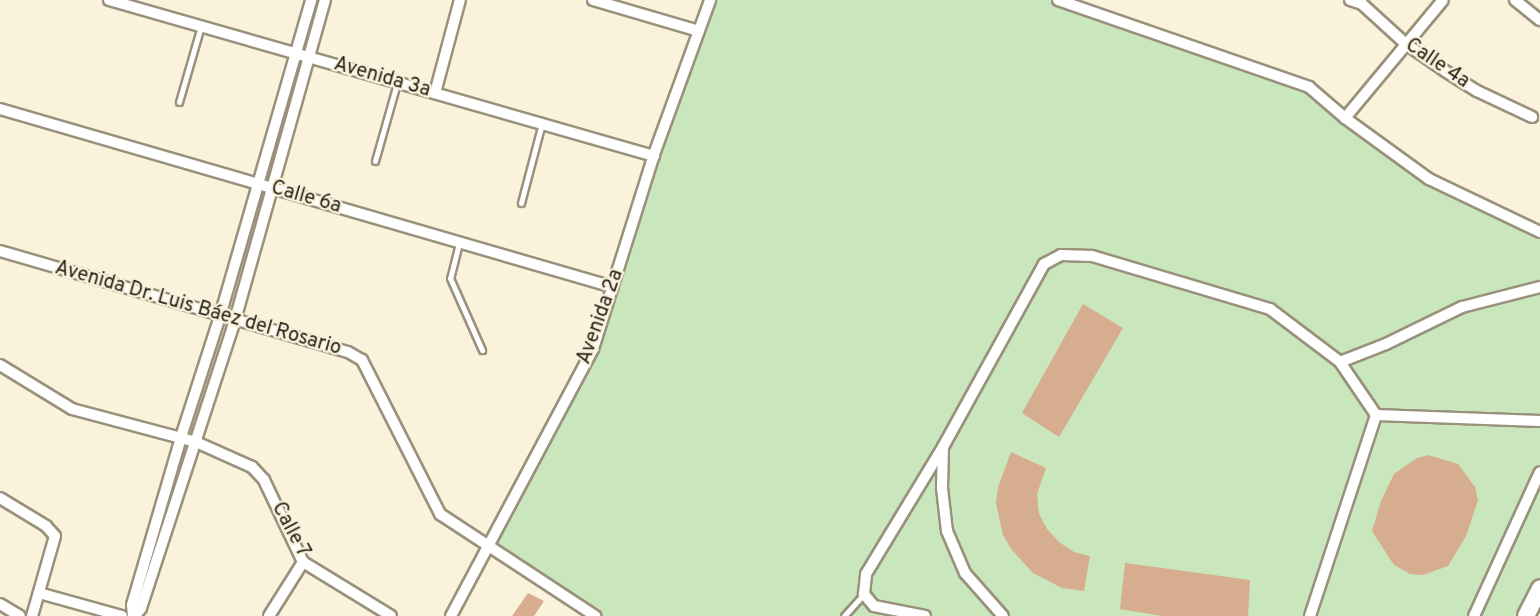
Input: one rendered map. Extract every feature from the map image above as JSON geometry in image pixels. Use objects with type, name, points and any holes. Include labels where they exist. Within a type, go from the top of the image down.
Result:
[{"type":"main road","points":[[1526,616],[1540,588]]},
{"type":"street","name":"Avenida 3a","points":[[109,0],[654,156]]},
{"type":"street","points":[[134,616],[132,605],[181,437],[220,316],[311,0]]},
{"type":"street","points":[[134,616],[141,608],[235,320],[325,0]]},
{"type":"street","points":[[435,93],[460,0]]},
{"type":"street","points":[[593,0],[699,31]]},
{"type":"street","name":"Avenida 2a","points":[[451,616],[593,349],[654,156],[710,0]]},
{"type":"street","points":[[1058,0],[1083,4],[1310,87],[1345,118],[1429,178],[1540,232]]},
{"type":"street","name":"Calle 4a","points":[[1350,0],[1362,4],[1406,44],[1476,91],[1532,117]]},
{"type":"street","points":[[1345,118],[1443,0]]},
{"type":"street","points":[[1515,0],[1540,20]]},
{"type":"street","name":"Calle 6a","points":[[0,109],[613,287]]},
{"type":"street","name":"Avenida Dr. Luis Báez del Rosario","points":[[0,251],[348,352],[362,360],[440,514],[595,616]]},
{"type":"street","points":[[925,616],[874,606],[864,594],[866,574],[943,447],[1044,264],[1061,255],[1092,256],[1270,309],[1340,362],[1376,415]]},
{"type":"street","points":[[1340,362],[1386,344],[1462,307],[1540,287]]},
{"type":"street","name":"Calle 7","points":[[0,365],[72,409],[181,437],[252,467],[264,480],[303,562],[391,616]]},
{"type":"street","points":[[1376,415],[1540,421]]},
{"type":"street","points":[[1310,616],[1376,415]]},
{"type":"street","points":[[943,447],[942,488],[947,531],[965,573],[1003,616]]},
{"type":"street","points":[[1474,616],[1540,472]]},
{"type":"street","points":[[0,498],[46,526],[55,536],[32,616]]},
{"type":"street","points":[[269,616],[303,562]]},
{"type":"street","points":[[39,592],[122,616]]},
{"type":"street","points":[[0,604],[20,616]]},
{"type":"lane","points":[[179,102],[201,26]]},
{"type":"lane","points":[[375,160],[397,83]]},
{"type":"lane","points":[[521,203],[543,123]]},
{"type":"lane","points":[[459,243],[450,278],[482,350]]},
{"type":"lane","points":[[844,616],[864,594]]},
{"type":"green space","points":[[712,0],[1062,0],[1309,87],[1429,179],[1540,230],[1540,587],[1525,616],[595,616],[488,547],[593,349]]},
{"type":"building","points":[[1083,304],[1123,328],[1059,437],[1022,413]]},
{"type":"building","points":[[1011,452],[1046,468],[1037,494],[1039,514],[1047,529],[1059,542],[1074,552],[1090,556],[1084,591],[1062,588],[1033,573],[1011,549],[1003,535],[996,503],[998,487]]},
{"type":"building","points":[[1428,455],[1458,464],[1475,487],[1478,500],[1466,536],[1448,566],[1423,575],[1410,574],[1394,565],[1372,531],[1381,501],[1394,474],[1417,458]]},
{"type":"building","points":[[1125,563],[1250,580],[1248,616],[1162,616],[1120,609]]},
{"type":"building","points":[[528,593],[544,601],[534,616],[512,616]]}]
